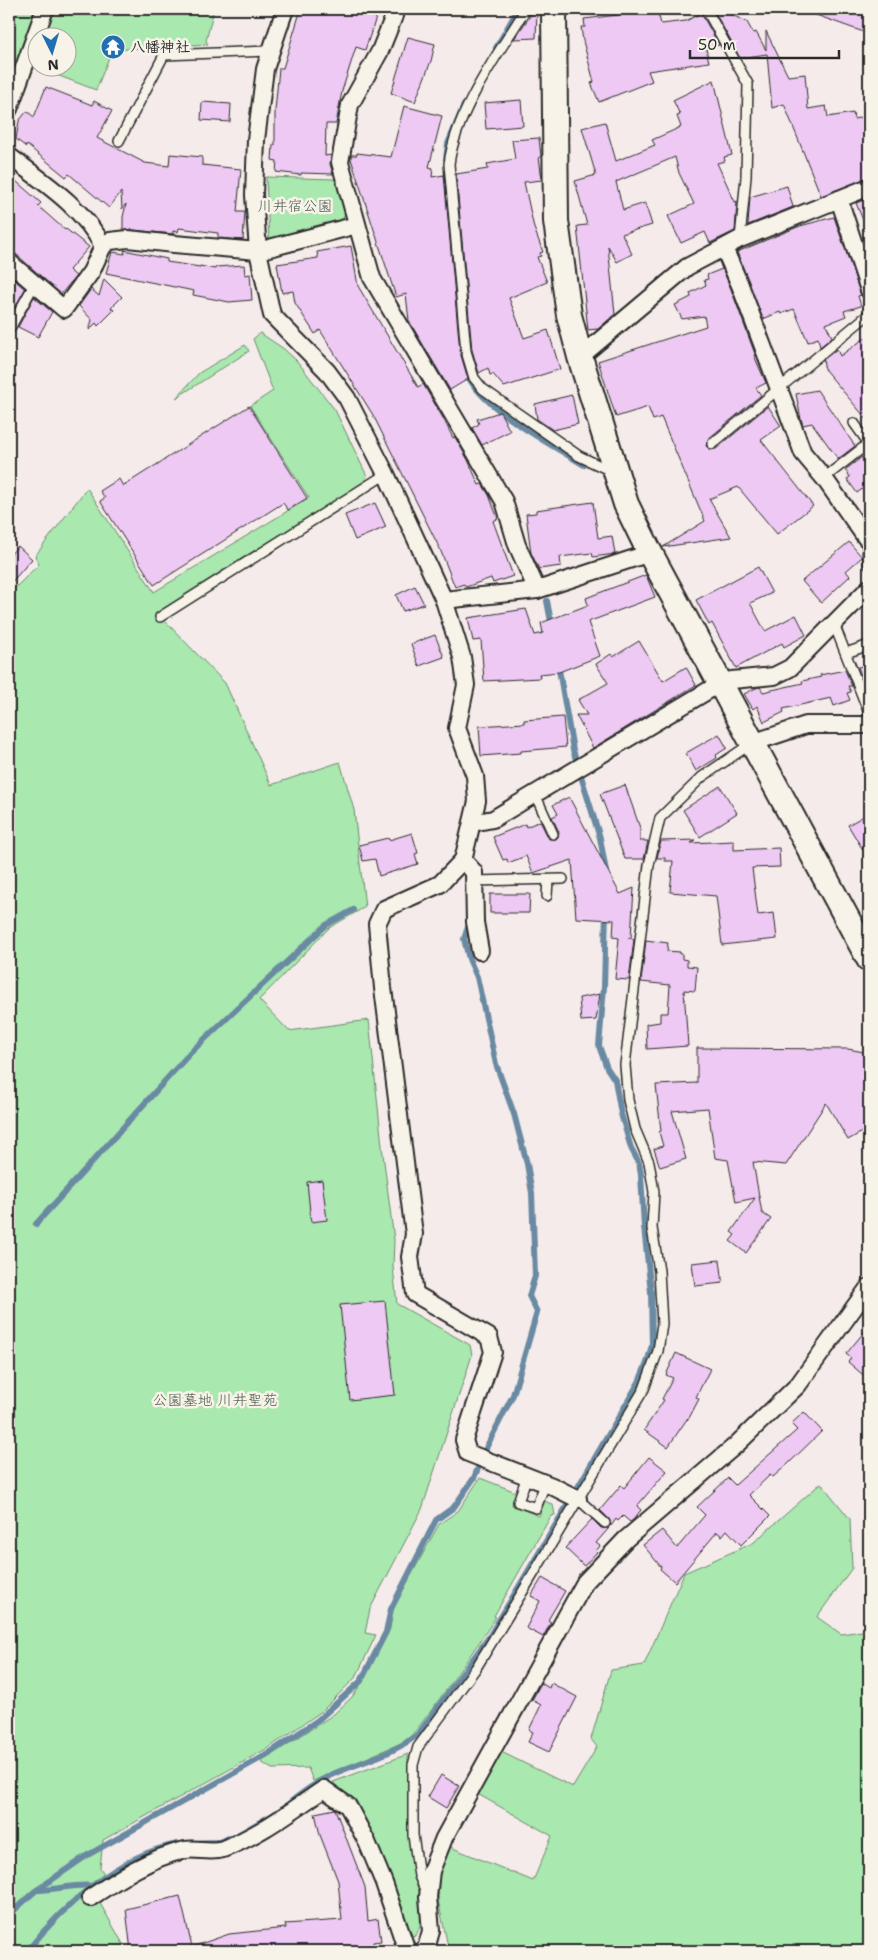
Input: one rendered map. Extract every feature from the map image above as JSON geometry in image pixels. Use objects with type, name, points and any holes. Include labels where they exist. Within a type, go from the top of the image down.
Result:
[{"type":"street","points":[[9,109],[45,9]]},
{"type":"street","points":[[285,9],[265,69],[256,140],[254,195],[258,250],[272,315],[327,371],[347,398],[386,474],[444,600],[462,657],[466,685],[457,728],[475,776],[477,801],[463,860],[440,884],[384,909],[378,924],[383,988],[414,1234],[410,1257],[415,1294],[489,1337],[493,1352],[464,1440],[468,1452],[527,1476],[578,1500]]},
{"type":"street","points":[[394,9],[394,16],[380,51],[350,105],[340,162],[372,278],[504,501],[517,545],[537,590]]},
{"type":"street","points":[[554,9],[556,221],[569,315],[580,358],[616,474],[626,504],[650,553],[869,959]]},
{"type":"street","points":[[9,156],[70,203],[94,229],[103,246]]},
{"type":"street","points":[[580,358],[687,267],[740,239],[869,187]]},
{"type":"street","points":[[839,199],[869,290]]},
{"type":"street","points":[[9,262],[64,309],[91,272],[103,246],[110,241],[128,239],[258,250],[357,225]]},
{"type":"street","points":[[724,248],[803,453],[824,478],[866,538]]},
{"type":"street","points":[[444,600],[537,590],[650,553]]},
{"type":"street","points":[[472,823],[493,819],[719,684],[732,680],[774,676],[790,668],[869,588]]},
{"type":"street","points":[[752,744],[806,724],[869,725]]},
{"type":"street","points":[[463,860],[474,872],[475,922],[480,951]]},
{"type":"street","points":[[422,1951],[426,1949],[432,1931],[428,1897],[431,1871],[444,1838],[585,1582],[624,1538],[736,1445],[798,1385],[869,1288]]},
{"type":"street","points":[[90,1898],[126,1874],[156,1859],[186,1850],[220,1850],[264,1830],[324,1789],[348,1806],[367,1842],[407,1951]]},
{"type":"lane","points":[[526,9],[478,87],[451,150],[449,164],[466,351],[474,378],[483,389],[579,456],[616,474]]},
{"type":"lane","points":[[706,9],[748,84],[746,177],[740,239]]},
{"type":"lane","points":[[119,142],[164,55],[271,51]]},
{"type":"lane","points":[[9,330],[35,283]]},
{"type":"lane","points":[[712,444],[869,314]]},
{"type":"lane","points":[[824,478],[869,444],[854,423]]},
{"type":"lane","points":[[160,617],[386,474]]},
{"type":"lane","points":[[866,538],[869,565]]},
{"type":"lane","points":[[834,624],[869,713]]},
{"type":"lane","points":[[846,654],[869,645]]},
{"type":"lane","points":[[428,1897],[419,1876],[413,1835],[413,1765],[418,1747],[476,1668],[578,1500],[644,1389],[658,1351],[662,1324],[659,1271],[652,1228],[654,1192],[649,1162],[635,1129],[628,1100],[625,1065],[651,856],[660,818],[702,777],[752,744]]},
{"type":"lane","points":[[535,794],[553,834]]},
{"type":"lane","points":[[474,881],[563,879]]},
{"type":"lane","points":[[547,896],[548,880]]},
{"type":"lane","points":[[527,1476],[518,1502],[536,1508],[545,1484]]},
{"type":"lane","points":[[578,1500],[605,1523]]},
{"type":"green space","name":"八幡神社","points":[[9,9],[214,9],[206,41],[208,44],[112,50],[96,90],[64,78],[78,78],[78,28],[28,28],[28,64],[9,79]]},
{"type":"green space","name":"川井宿公園","points":[[266,177],[335,179],[345,213],[342,222],[279,241],[269,239]]},
{"type":"green space","name":"公園墓地 川井聖苑","points":[[260,333],[284,349],[297,361],[335,410],[367,476],[362,485],[164,610],[165,621],[225,683],[271,785],[340,762],[354,810],[365,907],[329,928],[259,1000],[289,1031],[369,1020],[394,1240],[393,1267],[397,1304],[470,1345],[472,1355],[422,1509],[370,1609],[365,1633],[376,1635],[356,1677],[322,1711],[270,1747],[103,1840],[100,1868],[105,1875],[99,1879],[97,1898],[127,1951],[9,1951],[9,594],[39,564],[35,556],[87,488],[154,592],[309,498],[250,406],[273,391],[253,339]]},
{"type":"green space","points":[[245,345],[249,351],[176,398],[199,373]]},
{"type":"green space","points":[[480,1478],[516,1492],[512,1505],[539,1516],[545,1501],[553,1505],[555,1515],[551,1516],[494,1616],[496,1617],[420,1725],[401,1743],[313,1781],[308,1768],[272,1769],[261,1762],[334,1714],[352,1697],[390,1629],[393,1609],[439,1524],[458,1511]]},
{"type":"green space","points":[[821,1483],[850,1519],[852,1568],[817,1617],[841,1634],[869,1630],[869,1951],[449,1951],[438,1900],[440,1866],[448,1846],[533,1881],[552,1836],[474,1792],[495,1749],[573,1787],[597,1747],[591,1739],[611,1670],[644,1665],[684,1573],[753,1543]]},
{"type":"green space","points":[[408,1754],[409,1840],[422,1914],[416,1935],[412,1936],[405,1930],[349,1800],[333,1782]]},
{"type":"building","points":[[301,9],[379,9],[365,50],[356,47],[342,91],[336,124],[326,124],[325,156],[331,155],[330,164],[333,174],[301,173],[301,175],[276,172],[277,161],[272,160],[273,145],[275,145],[275,111],[279,68],[283,68]]},
{"type":"building","points":[[535,9],[537,9],[536,38],[514,39]]},
{"type":"building","points":[[657,9],[661,24],[686,21],[701,13],[719,45],[706,49],[709,62],[648,71],[652,81],[599,102],[591,83],[594,82],[581,27],[585,27],[584,19],[618,15],[617,10]]},
{"type":"building","points":[[713,9],[728,9],[732,15],[747,22],[753,33],[756,32],[766,50],[766,31],[788,76],[805,74],[808,109],[826,106],[828,117],[853,113],[854,119],[863,117],[866,142],[869,141],[869,177],[821,196],[784,104],[772,108],[767,54],[740,58]]},
{"type":"building","points":[[806,9],[869,9],[869,34],[805,11]]},
{"type":"building","points":[[408,37],[435,44],[431,61],[415,102],[391,93]]},
{"type":"building","points":[[714,80],[732,155],[724,157],[725,161],[717,163],[735,202],[737,201],[735,231],[710,243],[705,232],[681,243],[668,216],[694,204],[679,173],[675,157],[616,182],[623,210],[645,203],[652,225],[622,234],[632,254],[617,262],[608,246],[615,314],[598,329],[588,330],[577,226],[587,225],[575,181],[596,175],[582,128],[605,122],[616,161],[655,145],[652,140],[681,127],[677,116],[680,115],[673,100]]},
{"type":"building","points":[[46,87],[92,105],[94,101],[112,111],[97,138],[145,163],[169,166],[170,154],[202,157],[202,165],[241,169],[237,212],[245,212],[243,240],[218,238],[218,233],[179,228],[178,232],[173,231],[173,234],[123,229],[126,204],[122,209],[121,192],[109,208],[69,174],[66,177],[27,145],[26,147],[16,139],[19,121],[27,111],[34,117]]},
{"type":"building","points":[[521,100],[523,126],[486,129],[484,103]]},
{"type":"building","points":[[202,102],[231,104],[230,122],[201,120]]},
{"type":"building","points":[[404,106],[442,116],[429,167],[433,168],[432,177],[444,175],[460,352],[468,379],[450,390],[409,321],[406,294],[396,297],[351,159],[351,155],[357,155],[357,153],[391,157]]},
{"type":"building","points":[[539,138],[542,180],[524,182],[534,228],[543,252],[540,253],[541,256],[537,257],[547,282],[509,298],[524,338],[548,330],[560,369],[504,387],[493,374],[490,375],[488,368],[479,373],[472,350],[456,174],[488,169],[487,164],[515,159],[512,140]]},
{"type":"building","points":[[9,175],[41,203],[38,206],[65,230],[89,247],[69,270],[76,276],[61,294],[16,254],[9,252]]},
{"type":"building","points":[[787,186],[793,207],[748,225],[750,197]]},
{"type":"building","points":[[869,198],[869,235],[856,203]]},
{"type":"building","points":[[834,217],[861,295],[858,296],[861,306],[844,311],[846,316],[826,324],[832,337],[820,347],[818,338],[808,342],[794,309],[763,319],[737,252],[800,226]]},
{"type":"building","points":[[351,246],[358,286],[418,387],[423,384],[453,438],[455,437],[468,460],[479,485],[482,484],[489,495],[498,519],[493,521],[513,576],[493,583],[491,578],[466,587],[464,584],[455,587],[440,549],[373,415],[320,330],[315,334],[295,303],[293,291],[282,293],[277,264],[318,258],[317,252]]},
{"type":"building","points":[[124,250],[167,259],[167,262],[215,269],[216,267],[244,265],[245,275],[250,274],[252,300],[229,302],[193,295],[194,291],[106,273],[112,252],[125,254]]},
{"type":"building","points":[[719,261],[766,383],[756,388],[761,395],[708,439],[706,446],[710,450],[716,449],[768,406],[781,426],[761,440],[813,506],[777,534],[738,487],[709,499],[731,537],[663,547],[705,521],[661,417],[653,420],[648,407],[616,417],[598,361],[706,326],[704,316],[682,319],[675,305],[691,297],[690,293],[706,285],[704,280],[708,279],[707,275],[722,269]]},
{"type":"building","points":[[9,275],[25,289],[9,318]]},
{"type":"building","points":[[104,279],[122,297],[111,308],[114,310],[98,326],[96,323],[89,330],[92,320],[79,306],[91,289],[99,296]]},
{"type":"building","points":[[34,297],[52,312],[38,337],[18,327]]},
{"type":"building","points":[[869,335],[869,422],[825,370],[823,360],[837,349],[840,356]]},
{"type":"building","points":[[817,390],[855,446],[838,459],[812,423],[803,425],[801,419],[796,394]]},
{"type":"building","points":[[572,395],[578,424],[553,430],[537,419],[535,404]]},
{"type":"building","points":[[249,406],[307,498],[288,510],[283,503],[154,585],[100,501],[105,498],[100,491],[119,479],[123,486]]},
{"type":"building","points":[[500,412],[510,431],[482,445],[472,428],[479,424],[477,419]]},
{"type":"building","points":[[862,457],[869,468],[869,484],[857,493],[847,479],[850,477],[845,470]]},
{"type":"building","points":[[593,502],[598,538],[612,536],[615,554],[593,557],[592,553],[560,557],[561,566],[539,569],[531,553],[526,514],[536,513],[536,510]]},
{"type":"building","points":[[375,503],[386,527],[355,540],[345,515]]},
{"type":"building","points":[[849,542],[862,557],[846,571],[850,576],[821,603],[802,581]]},
{"type":"building","points":[[18,546],[32,559],[9,585],[9,556]]},
{"type":"building","points":[[758,567],[772,593],[750,603],[765,631],[796,615],[806,635],[784,647],[782,643],[736,668],[712,623],[709,625],[696,600]]},
{"type":"building","points":[[646,575],[655,597],[588,622],[600,656],[559,672],[539,674],[540,678],[484,681],[481,640],[473,641],[468,618],[526,609],[535,635],[543,633],[541,623],[588,605],[586,598]]},
{"type":"building","points":[[415,586],[424,604],[403,611],[396,595]]},
{"type":"building","points":[[435,635],[444,657],[419,666],[411,644]]},
{"type":"building","points":[[639,641],[663,681],[686,667],[696,685],[593,748],[576,715],[587,715],[578,700],[608,683],[596,664],[611,654],[613,657]]},
{"type":"building","points":[[869,665],[869,682],[864,683],[858,667]]},
{"type":"building","points":[[845,670],[852,686],[848,686],[851,692],[847,693],[850,700],[834,706],[831,698],[783,709],[784,712],[764,722],[757,706],[753,709],[744,694],[760,687],[763,692],[803,683],[802,681],[821,677],[820,675]]},
{"type":"building","points":[[563,717],[566,747],[481,756],[479,726],[524,723],[524,720]]},
{"type":"building","points":[[719,734],[727,748],[716,755],[717,758],[696,771],[686,753]]},
{"type":"building","points":[[625,785],[640,828],[640,841],[648,841],[644,859],[625,859],[600,794]]},
{"type":"building","points":[[720,786],[737,813],[700,837],[683,810]]},
{"type":"building","points":[[569,797],[620,894],[634,888],[631,938],[628,938],[634,939],[629,980],[615,979],[619,938],[613,937],[614,920],[576,918],[572,860],[533,873],[526,856],[508,863],[507,859],[503,860],[493,837],[525,824],[526,827],[540,821],[549,839],[556,839],[559,832],[552,817],[558,814],[553,805]]},
{"type":"building","points":[[869,813],[869,860],[848,825]]},
{"type":"building","points":[[412,833],[418,853],[415,854],[418,864],[379,876],[375,859],[363,861],[359,845],[388,838],[389,840]]},
{"type":"building","points":[[696,840],[691,843],[734,841],[734,850],[779,848],[780,867],[752,868],[758,915],[774,913],[777,939],[722,945],[716,896],[670,892],[673,861],[657,858],[661,841]]},
{"type":"building","points":[[490,894],[530,894],[529,913],[490,913]]},
{"type":"building","points":[[646,940],[668,943],[667,951],[680,952],[682,959],[687,960],[687,966],[697,967],[695,991],[684,990],[688,1046],[647,1049],[646,1024],[660,1022],[660,1013],[668,1013],[670,985],[641,982]]},
{"type":"building","points":[[600,994],[596,1020],[581,1021],[579,998]]},
{"type":"building","points":[[697,1048],[848,1049],[869,1053],[869,1128],[848,1140],[826,1103],[786,1165],[753,1162],[762,1213],[771,1219],[746,1253],[730,1241],[735,1235],[731,1232],[755,1198],[736,1202],[728,1160],[715,1158],[708,1108],[672,1111],[686,1159],[660,1167],[654,1149],[663,1146],[659,1132],[661,1131],[656,1085],[697,1083]]},
{"type":"building","points":[[322,1180],[327,1220],[311,1222],[307,1182]]},
{"type":"building","points":[[720,1260],[723,1283],[695,1286],[692,1263]]},
{"type":"building","points":[[385,1301],[395,1395],[350,1400],[340,1305]]},
{"type":"building","points":[[869,1326],[869,1380],[848,1362],[851,1358],[846,1354]]},
{"type":"building","points":[[676,1353],[710,1369],[696,1397],[699,1399],[688,1420],[668,1447],[644,1430],[664,1400],[662,1399],[673,1378],[666,1375]]},
{"type":"building","points":[[804,1412],[822,1431],[788,1464],[773,1477],[770,1475],[749,1495],[770,1516],[741,1545],[727,1530],[722,1536],[717,1532],[675,1582],[660,1569],[661,1567],[643,1545],[662,1530],[677,1548],[705,1515],[697,1507],[728,1478],[735,1485],[797,1430],[791,1424]]},
{"type":"building","points":[[649,1457],[667,1471],[637,1506],[641,1510],[633,1520],[630,1522],[623,1516],[618,1521],[616,1519],[611,1526],[609,1519],[600,1510],[621,1485],[624,1488]]},
{"type":"building","points":[[592,1519],[601,1528],[609,1528],[596,1543],[600,1546],[597,1552],[584,1566],[565,1548]]},
{"type":"building","points":[[542,1578],[565,1591],[548,1620],[551,1622],[543,1637],[526,1628],[540,1601],[531,1596]]},
{"type":"building","points":[[541,1683],[549,1688],[551,1683],[577,1697],[549,1752],[528,1742],[533,1732],[529,1730],[541,1705],[532,1700]]},
{"type":"building","points":[[441,1775],[459,1786],[446,1808],[428,1797]]},
{"type":"building","points":[[335,1809],[365,1887],[368,1921],[378,1919],[381,1941],[373,1942],[374,1946],[286,1951],[131,1951],[126,1909],[180,1896],[192,1947],[229,1934],[286,1928],[285,1924],[342,1920],[338,1881],[320,1835],[315,1813]]},
{"type":"waterway","points":[[496,48],[518,9]]},
{"type":"waterway","points":[[446,159],[448,144],[464,105]]},
{"type":"waterway","points":[[464,356],[466,371],[473,384],[485,398],[518,424],[584,465]]},
{"type":"waterway","points":[[547,601],[552,627]]},
{"type":"waterway","points":[[558,664],[573,750],[600,838],[606,871]]},
{"type":"waterway","points":[[36,1224],[191,1052],[326,925],[353,910]]},
{"type":"waterway","points":[[286,1806],[307,1789],[325,1778],[399,1747],[419,1733],[489,1637],[639,1382],[647,1363],[652,1345],[651,1292],[641,1175],[639,1163],[631,1148],[621,1114],[615,1080],[607,1068],[599,1046],[604,987],[606,911]]},
{"type":"waterway","points":[[9,1915],[34,1892],[86,1856],[268,1754],[318,1720],[361,1681],[386,1632],[391,1609],[436,1520],[454,1507],[474,1478],[487,1446],[513,1395],[537,1312],[529,1296],[535,1276],[532,1193],[527,1164],[514,1114],[496,1064],[477,977],[469,959],[464,939],[468,927]]},
{"type":"waterway","points":[[239,1834],[267,1818]]},
{"type":"waterway","points":[[188,1843],[216,1842],[230,1838]]},
{"type":"waterway","points":[[27,1951],[41,1934],[94,1884],[114,1870],[135,1859],[156,1850],[178,1844]]},
{"type":"waterway","points":[[39,1890],[81,1885],[95,1886]]},
{"type":"place","name":"八幡神社","points":[[113,47]]}]
